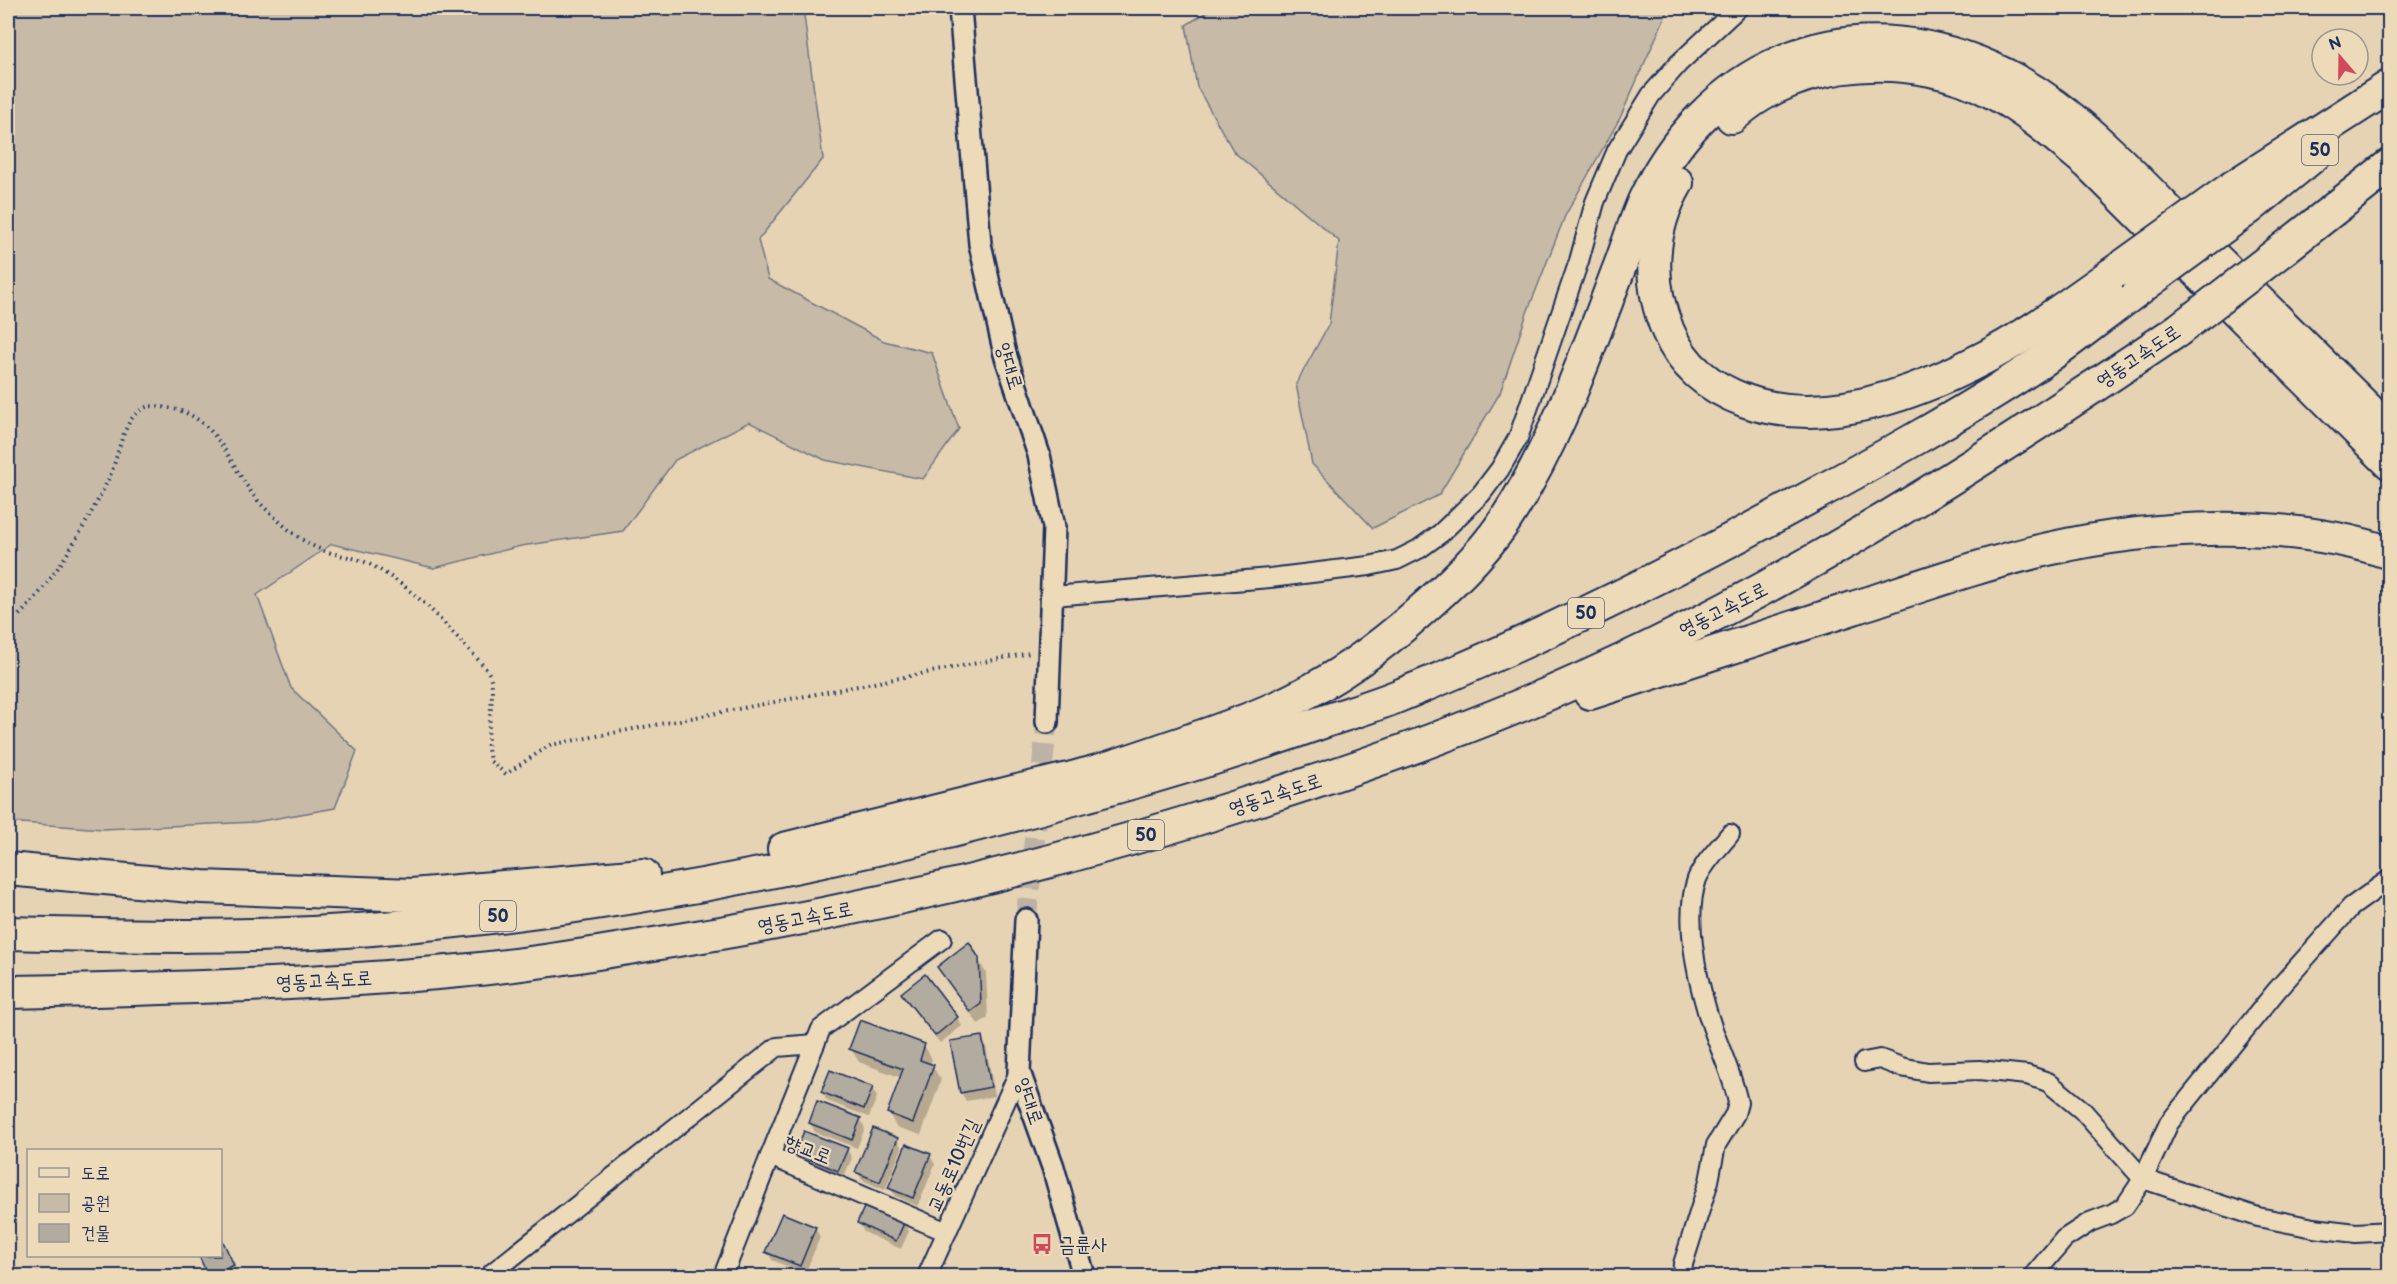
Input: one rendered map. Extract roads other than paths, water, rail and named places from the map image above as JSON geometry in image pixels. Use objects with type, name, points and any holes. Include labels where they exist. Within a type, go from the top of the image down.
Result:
[{"type":"highway","points":[[730,862],[1093,772],[1209,734],[1257,717],[1299,697],[1383,641],[1413,618],[1481,552],[1518,499],[1551,437],[1572,390],[1645,200],[1682,140],[1710,108],[1745,81],[1785,60],[1824,47],[1875,41],[1936,49],[1983,65],[2056,106],[2120,164],[2390,431]]},
{"type":"highway","points":[[2390,88],[2241,197],[2112,274],[1984,358],[1912,390],[1848,407],[1787,410],[1759,406],[1733,397],[1710,385],[1693,371],[1673,343],[1653,283],[1653,257],[1658,228],[1669,197],[1689,163],[1735,114],[1757,99],[1807,75],[1835,68],[1899,66],[1941,72],[1995,93],[2054,134],[2090,164],[2390,462]]},
{"type":"highway","name":"영동고속도로","points":[[8,992],[167,989],[462,971],[739,931],[879,903],[1050,862],[1181,825],[1318,781],[1526,704],[1712,616],[1778,581],[1880,522],[2005,444],[2177,331],[2390,165]]},
{"type":"highway","name":"50","points":[[8,933],[180,937],[273,935],[370,930],[478,919],[580,905],[786,870],[980,826],[1224,756],[1378,703],[1568,622],[1700,558],[1891,453],[2031,369],[2140,288],[2241,197]]},
{"type":"highway","points":[[1318,781],[1990,564],[2050,548],[2133,535],[2190,530],[2237,530],[2328,538],[2390,553]]},
{"type":"highway","name":"50","points":[[8,869],[202,887],[412,895],[631,877],[980,826]]},
{"type":"street","name":"양대로","points":[[960,8],[980,244],[1005,354],[1041,466],[1054,527],[1047,722]]},
{"type":"street","points":[[1053,596],[1246,580],[1369,566],[1397,560],[1419,549],[1441,533],[1494,477],[1518,438],[1579,261],[1594,202],[1617,150],[1651,95],[1678,64],[1738,8]]},
{"type":"street","points":[[1682,1276],[1683,1264],[1706,1191],[1716,1145],[1735,1114],[1738,1103],[1707,1012],[1695,955],[1691,915],[1698,878],[1706,863],[1730,834]]},
{"type":"street","points":[[2033,1276],[2064,1239],[2090,1222],[2125,1206],[2143,1179],[2169,1123],[2277,990],[2351,907],[2390,879]]},
{"type":"street","name":"양대로","points":[[1026,920],[1019,1072],[1053,1167],[1084,1276]]},
{"type":"street","points":[[770,1156],[822,1029],[942,939]]},
{"type":"street","points":[[494,1276],[492,1273],[777,1047],[815,1044]]},
{"type":"street","points":[[1864,1062],[1880,1059],[1900,1067],[1928,1072],[1979,1070],[2027,1075],[2048,1082],[2082,1110],[2143,1179],[2258,1217],[2314,1228],[2356,1233],[2390,1231]]},
{"type":"street","name":"교동로10번길","points":[[927,1276],[1019,1072]]},
{"type":"street","name":"향교로","points":[[723,1276],[770,1156],[947,1232]]},
{"type":"tunnel","points":[[1026,920],[1047,722]]},
{"type":"place","name":"금륜사","points":[[1042,1244]]}]
